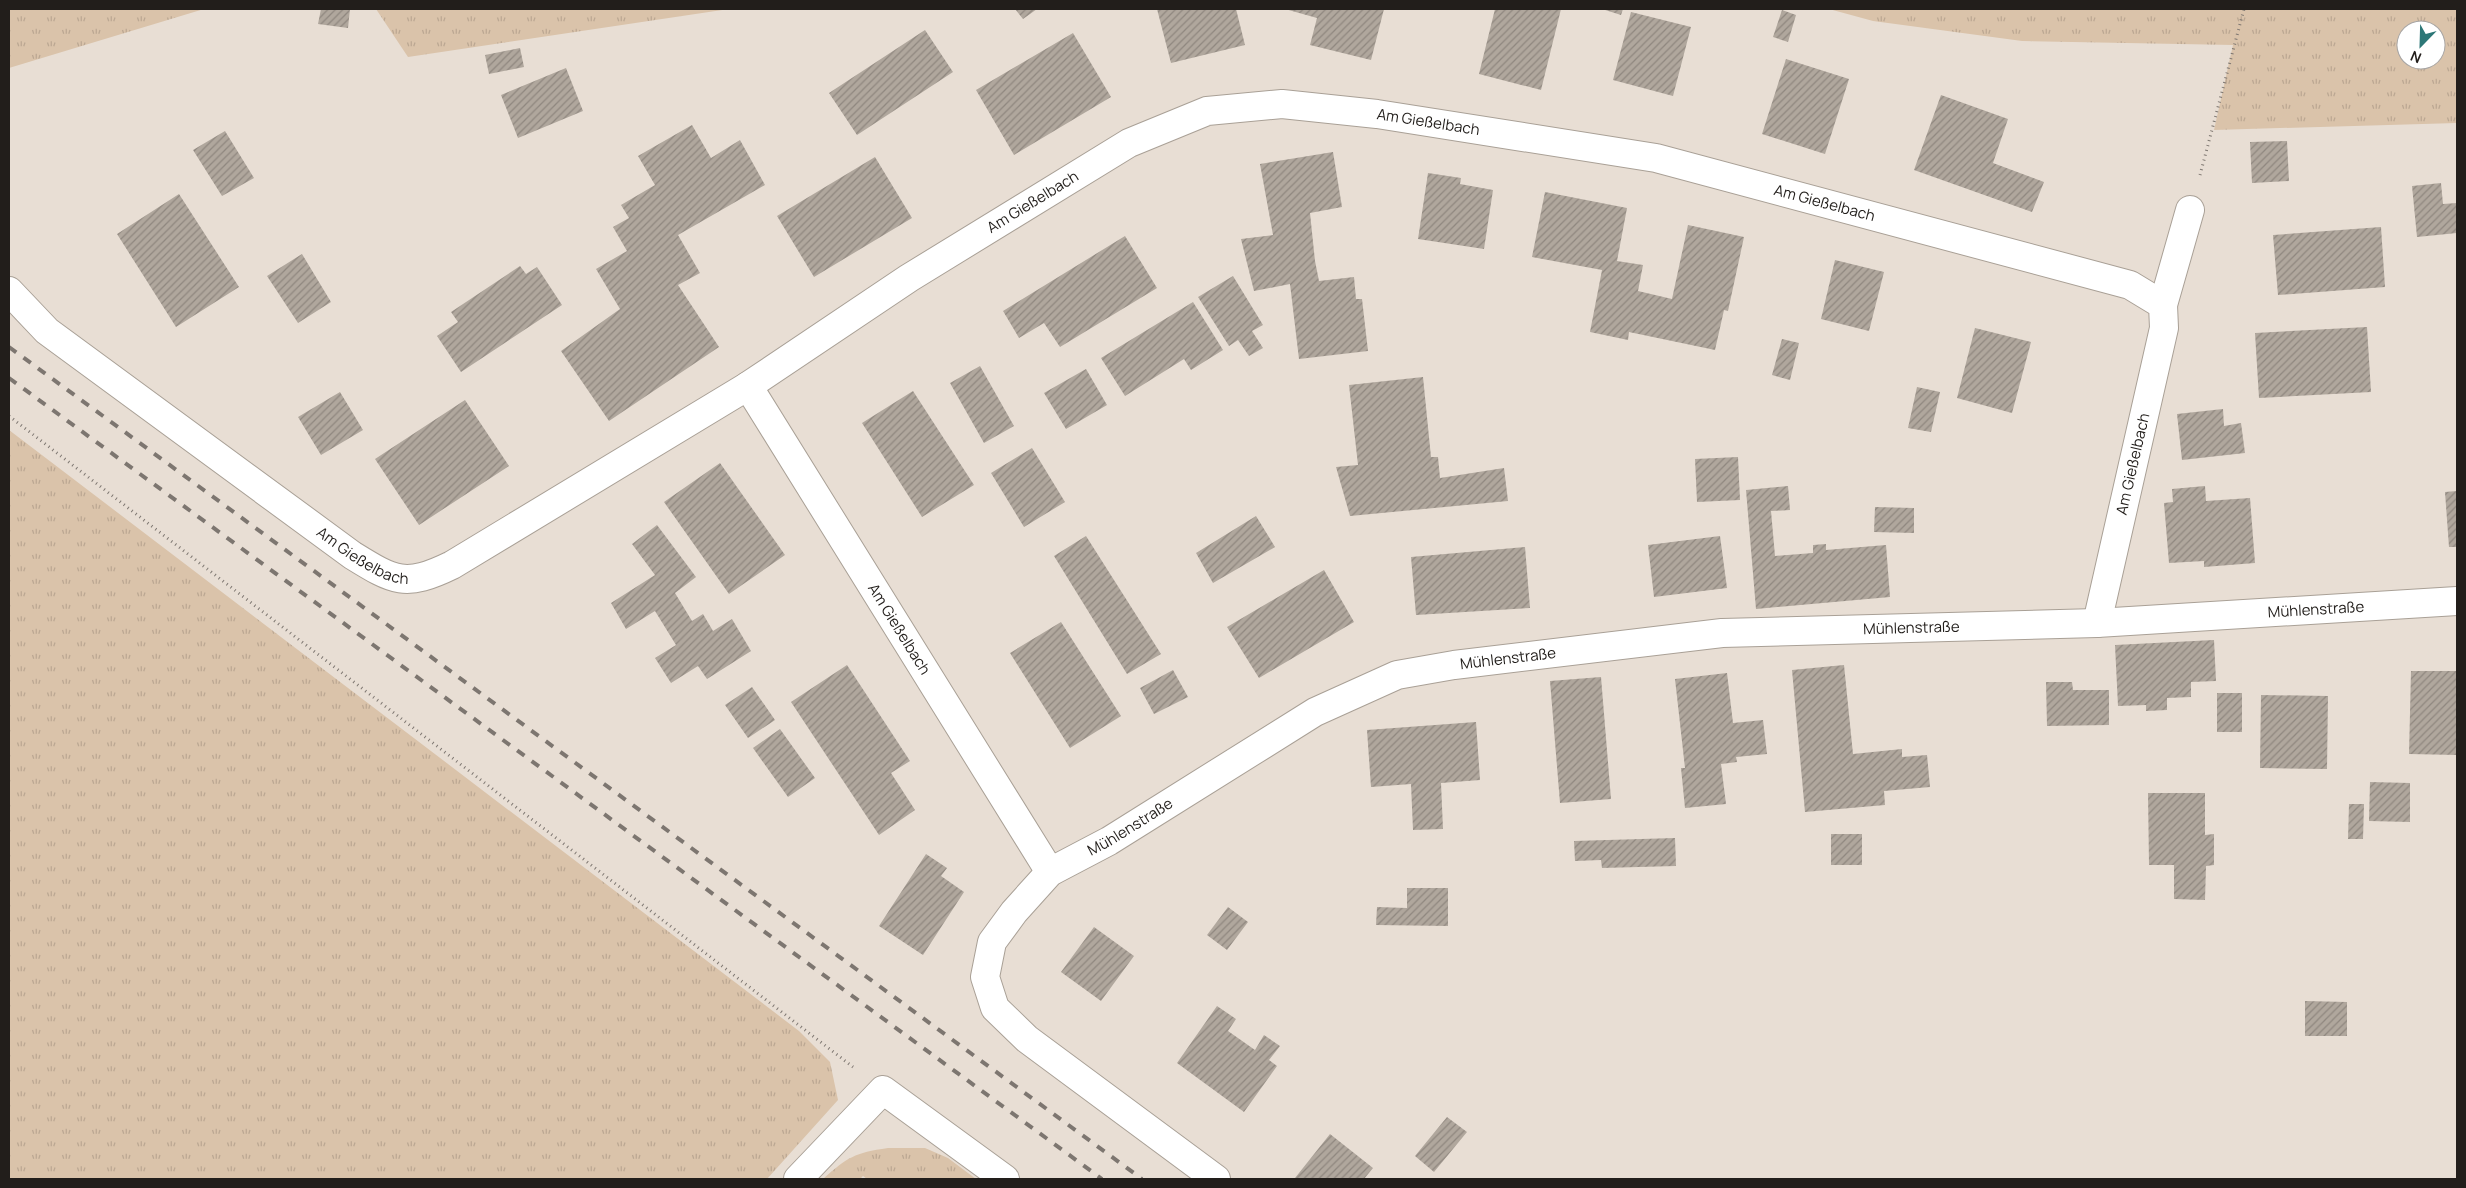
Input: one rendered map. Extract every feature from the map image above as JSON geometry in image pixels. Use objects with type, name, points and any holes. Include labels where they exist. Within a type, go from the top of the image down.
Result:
[{"type":"street","name":"Am Gießelbach","points":[[9,291],[47,331],[352,556],[388,577],[415,579],[452,565],[748,386],[909,278],[1129,143],[1206,111],[1282,104],[1377,114],[1656,158],[2130,285],[2163,305]]},
{"type":"street","name":"Am Gießelbach","points":[[2097,623],[2164,328],[2163,305],[2190,210]]},
{"type":"street","name":"Am Gießelbach","points":[[748,386],[1050,872]]},
{"type":"street","name":"Mühlenstraße","points":[[1216,1179],[1027,1039],[995,1008],[985,977],[992,942],[1014,912],[1050,872],[1109,842],[1315,712],[1397,674],[1454,665],[1722,633],[2097,623],[2457,601]]},
{"type":"street","points":[[798,1179],[883,1090],[1005,1179]]},
{"type":"path","points":[[2190,210],[2214,130],[2244,9]]},
{"type":"path","points":[[9,416],[883,1090]]},
{"type":"green space","points":[[9,9],[204,9],[9,68]]},
{"type":"green space","points":[[376,9],[729,9],[408,57]]},
{"type":"green space","points":[[1829,9],[2457,9],[2457,123],[2214,130],[2233,45],[2022,41],[1873,21]]},
{"type":"green space","points":[[9,430],[799,1031],[830,1062],[838,1100],[767,1179],[9,1179]]},
{"type":"green space","points":[[888,1148],[925,1148],[948,1158],[976,1179],[867,1179],[863,1176],[860,1179],[823,1179],[852,1157]]},
{"type":"building","points":[[321,9],[350,9],[348,28],[318,24]]},
{"type":"building","points":[[1015,9],[1037,9],[1023,19]]},
{"type":"building","points":[[1157,9],[1236,9],[1245,45],[1171,63]]},
{"type":"building","points":[[1285,9],[1384,9],[1371,60],[1310,45],[1317,18]]},
{"type":"building","points":[[1495,9],[1561,9],[1541,90],[1479,74]]},
{"type":"building","points":[[1602,9],[1623,9],[1621,15]]},
{"type":"building","points":[[1782,10],[1796,15],[1788,42],[1773,37]]},
{"type":"building","points":[[1631,12],[1691,27],[1673,96],[1613,80]]},
{"type":"building","points":[[925,30],[953,72],[857,135],[829,93]]},
{"type":"building","points":[[1073,33],[1111,97],[1014,155],[976,90]]},
{"type":"building","points":[[520,48],[524,67],[489,74],[485,55]]},
{"type":"building","points":[[1786,59],[1849,79],[1825,154],[1762,134]]},
{"type":"building","points":[[566,68],[583,111],[518,138],[501,95]]},
{"type":"building","points":[[1941,95],[2008,119],[1993,163],[2044,182],[2032,212],[1914,170]]},
{"type":"building","points":[[692,125],[711,158],[740,140],[765,185],[678,235],[700,273],[678,285],[719,347],[609,421],[561,351],[620,309],[596,269],[627,251],[613,227],[629,218],[621,205],[655,185],[638,156]]},
{"type":"building","points":[[225,131],[254,178],[222,196],[193,150]]},
{"type":"building","points":[[2287,141],[2289,181],[2252,183],[2250,142]]},
{"type":"building","points":[[1333,152],[1342,207],[1310,213],[1315,261],[1319,281],[1354,277],[1356,299],[1362,299],[1368,351],[1299,359],[1290,284],[1254,291],[1241,239],[1273,235],[1260,164]]},
{"type":"building","points":[[875,157],[912,218],[814,277],[777,216]]},
{"type":"building","points":[[1428,173],[1461,178],[1460,184],[1493,190],[1484,249],[1418,239]]},
{"type":"building","points":[[2441,183],[2443,204],[2457,203],[2457,233],[2417,237],[2412,186]]},
{"type":"building","points":[[1545,192],[1627,208],[1617,261],[1643,265],[1638,291],[1672,299],[1688,225],[1744,237],[1728,311],[1724,310],[1715,350],[1629,332],[1628,340],[1590,332],[1602,270],[1532,257]]},
{"type":"building","points":[[179,194],[239,287],[176,327],[117,234]]},
{"type":"building","points":[[2381,227],[2385,287],[2278,295],[2273,235]]},
{"type":"building","points":[[1125,236],[1157,288],[1060,347],[1044,323],[1019,338],[1003,311]]},
{"type":"building","points":[[302,254],[331,302],[298,323],[267,276]]},
{"type":"building","points":[[1835,260],[1884,272],[1869,331],[1821,319]]},
{"type":"building","points":[[520,266],[526,274],[537,267],[562,305],[461,372],[437,336],[458,322],[451,312]]},
{"type":"building","points":[[1233,276],[1263,325],[1252,331],[1263,348],[1249,356],[1238,340],[1229,346],[1198,297]]},
{"type":"building","points":[[1193,302],[1223,350],[1191,370],[1184,359],[1125,396],[1101,358]]},
{"type":"building","points":[[2367,327],[2371,392],[2259,398],[2255,333]]},
{"type":"building","points":[[1975,328],[2031,342],[2012,413],[1957,398]]},
{"type":"building","points":[[1782,339],[1799,343],[1790,380],[1772,375]]},
{"type":"building","points":[[980,366],[1014,426],[984,443],[950,383]]},
{"type":"building","points":[[1086,369],[1107,405],[1066,429],[1044,393]]},
{"type":"building","points":[[1423,377],[1431,457],[1438,457],[1440,478],[1504,468],[1508,501],[1350,516],[1336,467],[1358,465],[1349,385]]},
{"type":"building","points":[[1917,387],[1940,392],[1931,432],[1908,428]]},
{"type":"building","points":[[913,391],[974,485],[922,517],[862,423]]},
{"type":"building","points":[[340,392],[363,430],[321,455],[298,417]]},
{"type":"building","points":[[465,400],[509,466],[419,525],[375,459]]},
{"type":"building","points":[[2223,409],[2224,426],[2241,423],[2245,453],[2182,460],[2177,414]]},
{"type":"building","points":[[1032,448],[1065,502],[1024,527],[991,473]]},
{"type":"building","points":[[1738,457],[1740,500],[1697,502],[1695,459]]},
{"type":"building","points":[[720,463],[785,555],[729,594],[664,502]]},
{"type":"building","points":[[1788,486],[1790,510],[1771,511],[1775,556],[1813,553],[1813,545],[1826,544],[1826,550],[1886,545],[1890,597],[1756,609],[1746,490]]},
{"type":"building","points":[[2205,486],[2206,501],[2250,498],[2255,563],[2204,567],[2204,561],[2169,563],[2164,503],[2173,502],[2172,489]]},
{"type":"building","points":[[2457,491],[2457,547],[2449,547],[2445,492]]},
{"type":"building","points":[[1875,507],[1914,508],[1914,533],[1874,532]]},
{"type":"building","points":[[1256,516],[1275,547],[1213,583],[1196,553]]},
{"type":"building","points":[[657,525],[696,577],[675,593],[692,621],[703,614],[713,631],[732,619],[751,651],[707,679],[698,666],[671,683],[655,658],[676,645],[655,611],[626,629],[611,603],[655,575],[632,544]]},
{"type":"building","points":[[1086,536],[1161,654],[1127,674],[1054,556]]},
{"type":"building","points":[[1720,536],[1727,588],[1654,597],[1648,545]]},
{"type":"building","points":[[1525,547],[1530,608],[1416,615],[1411,557]]},
{"type":"building","points":[[1324,570],[1354,622],[1259,678],[1227,627]]},
{"type":"building","points":[[1061,622],[1121,716],[1070,748],[1010,653]]},
{"type":"building","points":[[2214,640],[2216,681],[2191,682],[2191,697],[2167,698],[2167,710],[2146,711],[2146,705],[2118,706],[2115,645]]},
{"type":"building","points":[[847,665],[910,761],[891,773],[915,810],[879,835],[791,702]]},
{"type":"building","points":[[1844,665],[1853,754],[1902,749],[1902,757],[1927,755],[1930,787],[1884,791],[1885,805],[1805,812],[1792,670]]},
{"type":"building","points":[[1173,670],[1188,697],[1154,714],[1140,688]]},
{"type":"building","points":[[2411,671],[2457,671],[2457,755],[2409,754]]},
{"type":"building","points":[[1727,673],[1733,723],[1763,720],[1767,754],[1736,757],[1737,762],[1721,764],[1726,804],[1685,808],[1681,768],[1685,768],[1675,679]]},
{"type":"building","points":[[1601,677],[1611,799],[1560,803],[1550,681]]},
{"type":"building","points":[[2046,682],[2072,682],[2073,690],[2109,690],[2109,725],[2047,726]]},
{"type":"building","points":[[752,687],[775,720],[748,738],[725,705]]},
{"type":"building","points":[[2217,693],[2242,693],[2242,732],[2217,732]]},
{"type":"building","points":[[2261,695],[2328,696],[2327,769],[2260,768]]},
{"type":"building","points":[[1476,722],[1480,780],[1441,783],[1443,829],[1413,830],[1411,784],[1371,787],[1367,730]]},
{"type":"building","points":[[780,729],[815,778],[788,797],[753,748]]},
{"type":"building","points":[[2370,782],[2410,783],[2410,822],[2369,821]]},
{"type":"building","points":[[2148,793],[2205,793],[2205,835],[2214,834],[2214,865],[2206,866],[2205,900],[2174,899],[2174,865],[2149,865]]},
{"type":"building","points":[[2349,804],[2364,804],[2363,839],[2348,839]]},
{"type":"building","points":[[1831,834],[1862,834],[1862,865],[1831,865]]},
{"type":"building","points":[[1675,838],[1676,866],[1602,868],[1601,860],[1575,861],[1574,841]]},
{"type":"building","points":[[926,854],[947,868],[941,876],[964,892],[923,955],[879,926]]},
{"type":"building","points":[[1407,888],[1448,888],[1448,926],[1376,925],[1377,907],[1407,908]]},
{"type":"building","points":[[1228,907],[1248,922],[1227,950],[1207,935]]},
{"type":"building","points":[[1094,927],[1134,956],[1101,1001],[1061,972]]},
{"type":"building","points":[[2305,1001],[2347,1002],[2347,1036],[2305,1036]]},
{"type":"building","points":[[1217,1006],[1236,1019],[1228,1031],[1255,1050],[1264,1035],[1280,1046],[1269,1060],[1277,1066],[1244,1112],[1177,1063]]},
{"type":"building","points":[[1447,1117],[1467,1132],[1434,1172],[1415,1156]]},
{"type":"building","points":[[1330,1134],[1373,1168],[1364,1179],[1295,1178]]},
{"type":"railway","points":[[9,347],[1142,1179]]},
{"type":"railway","points":[[9,378],[1102,1179]]}]
